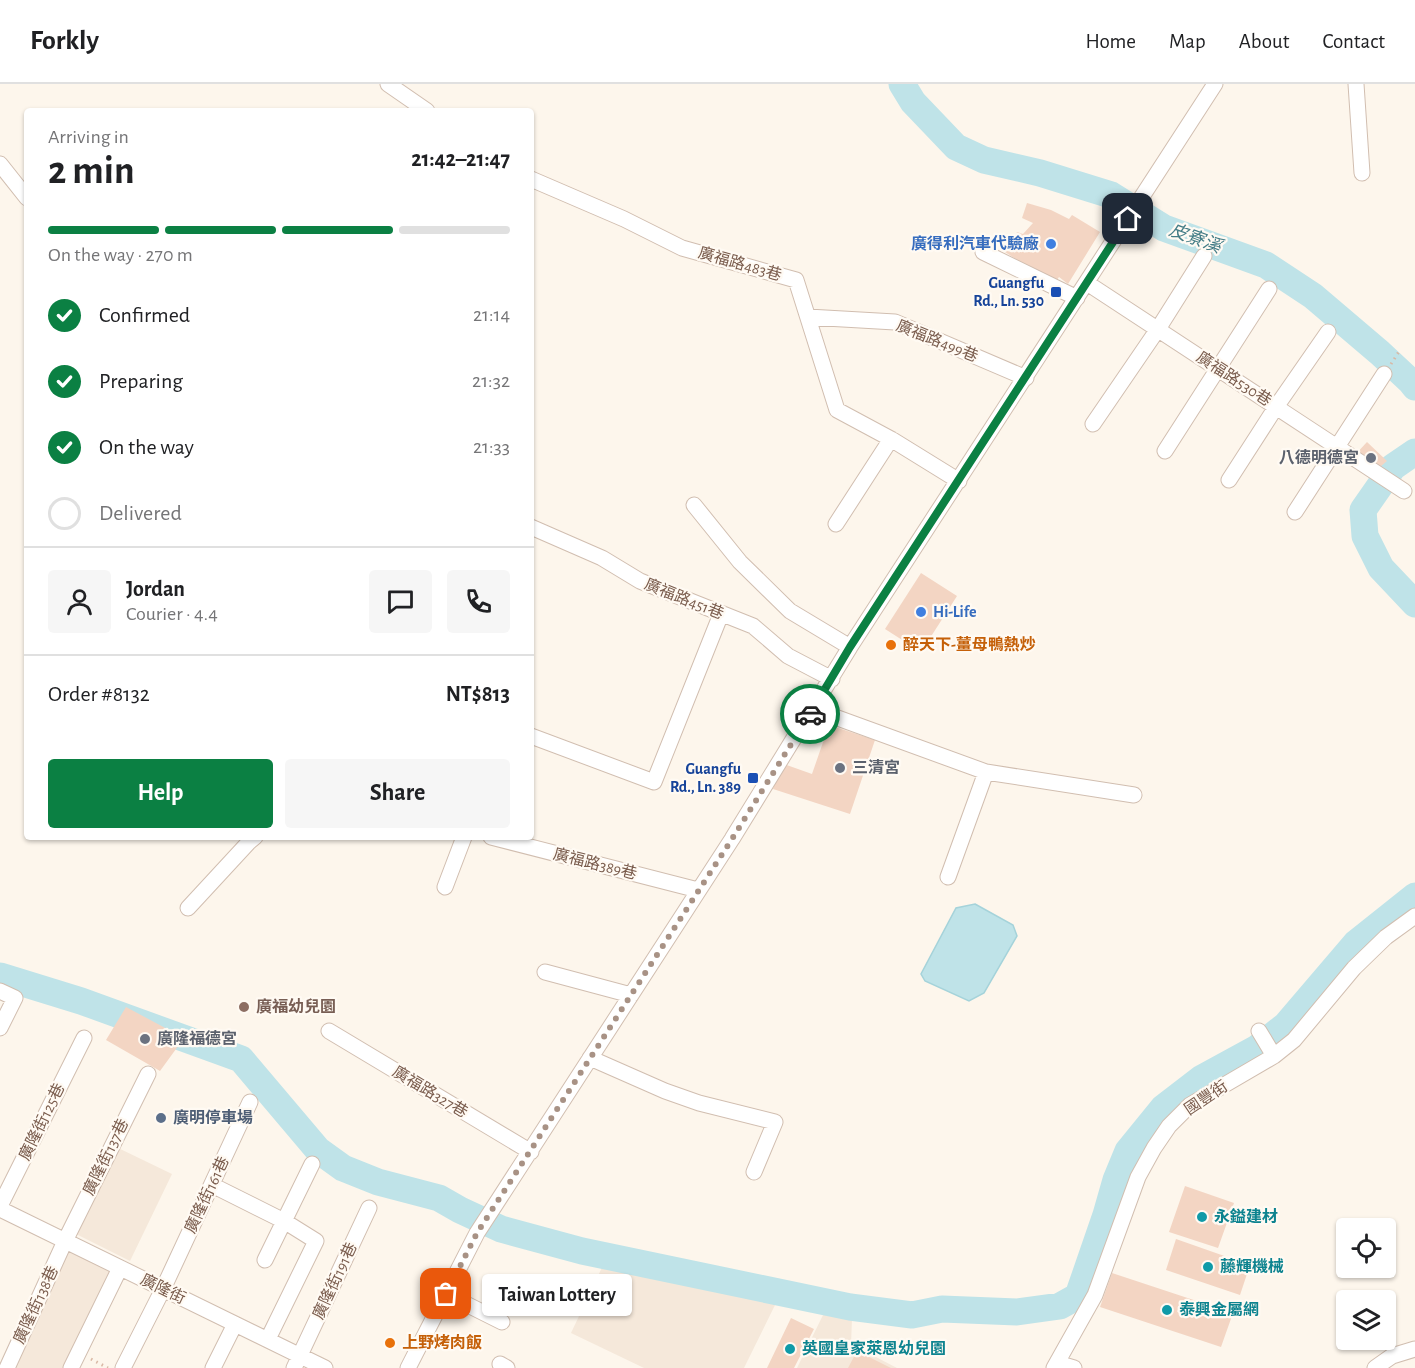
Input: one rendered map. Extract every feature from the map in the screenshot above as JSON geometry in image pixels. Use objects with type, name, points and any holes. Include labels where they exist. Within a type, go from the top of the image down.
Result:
[{"type":"street","points":[[388,84],[423,108]]},
{"type":"street","points":[[408,1368],[477,1233],[698,890],[850,647],[1215,84]]},
{"type":"street","points":[[1356,84],[1362,173]]},
{"type":"street","points":[[0,164],[24,194]]},
{"type":"street","name":"廣福路483巷","points":[[534,180],[624,219],[682,248],[796,280],[837,410],[891,439],[959,481]]},
{"type":"street","points":[[983,252],[1077,298]]},
{"type":"street","points":[[1093,424],[1158,329],[1204,256]]},
{"type":"street","name":"廣福路530巷","points":[[1087,283],[1404,491]]},
{"type":"street","points":[[1165,451],[1269,289]]},
{"type":"street","name":"廣福路499巷","points":[[808,317],[895,322],[1026,378]]},
{"type":"street","points":[[1229,480],[1328,332]]},
{"type":"street","points":[[1295,512],[1384,374]]},
{"type":"street","points":[[836,524],[891,439]]},
{"type":"street","points":[[694,505],[740,562],[790,611],[850,647]]},
{"type":"street","name":"廣福路451巷","points":[[534,529],[602,558],[640,581],[753,626],[788,656],[832,679]]},
{"type":"street","points":[[534,737],[654,782],[721,614]]},
{"type":"street","points":[[813,709],[986,772],[1134,795]]},
{"type":"street","points":[[948,877],[986,772]]},
{"type":"street","points":[[188,908],[251,840]]},
{"type":"street","points":[[446,887],[463,840]]},
{"type":"street","name":"廣福路389巷","points":[[503,840],[698,890]]},
{"type":"street","name":"國豐街","points":[[1055,1365],[1095,1295],[1138,1177],[1169,1126],[1190,1105],[1274,1056],[1294,1040],[1354,968],[1386,937],[1415,916]]},
{"type":"street","points":[[545,972],[631,994]]},
{"type":"street","points":[[0,991],[15,998],[0,1028]]},
{"type":"street","name":"廣福路327巷","points":[[329,1031],[531,1152]]},
{"type":"street","points":[[1259,1031],[1274,1056]]},
{"type":"street","name":"廣隆街125巷","points":[[0,1208],[84,1038]]},
{"type":"street","points":[[590,1058],[664,1091],[699,1103],[775,1122],[754,1172]]},
{"type":"street","name":"廣隆街137巷","points":[[65,1241],[148,1074]]},
{"type":"street","name":"廣隆街161巷","points":[[123,1368],[163,1289],[250,1102]]},
{"type":"street","points":[[265,1260],[312,1164]]},
{"type":"street","points":[[212,1185],[284,1221],[316,1241],[268,1339]]},
{"type":"street","name":"廣隆街","points":[[0,1208],[268,1339],[297,1362],[325,1368]]},
{"type":"street","name":"廣隆街191巷","points":[[297,1362],[369,1208]]},
{"type":"street","name":"廣隆街138巷","points":[[7,1368],[65,1241]]},
{"type":"street","points":[[71,1368],[120,1268]]},
{"type":"street","points":[[446,1294],[502,1322]]},
{"type":"street","points":[[213,1368],[235,1324]]},
{"type":"street","points":[[1375,1368],[1392,1356],[1415,1349]]},
{"type":"street","points":[[1055,1365],[1074,1368]]},
{"type":"path","points":[[79,1352],[108,1368]]},
{"type":"shaded area","points":[[112,1145],[172,1174],[130,1261],[70,1231]]},
{"type":"shaded area","points":[[68,1249],[113,1270],[68,1368],[13,1368]]},
{"type":"shaded area","points":[[605,1261],[777,1301],[744,1368],[644,1368],[571,1333]]},
{"type":"shaded area","points":[[824,1313],[852,1319],[851,1344],[897,1368],[797,1368]]},
{"type":"water","points":[[975,904],[1013,925],[1017,936],[984,993],[969,1001],[925,981],[921,974],[956,908]]},
{"type":"building","name":"廣得利汽車代驗廠","points":[[1027,203],[1051,210],[1069,219],[1072,215],[1100,232],[1068,284],[1059,277],[1054,284],[1005,252],[1017,232],[1023,234],[1033,223],[1022,218]]},
{"type":"building","name":"八德明德宮","points":[[1367,442],[1387,461],[1380,467],[1354,456]]},
{"type":"building","name":"Hi-Life","points":[[921,573],[957,596],[921,652],[885,629]]},
{"type":"building","name":"三清宮","points":[[829,725],[875,740],[850,814],[773,789],[781,763],[812,774]]},
{"type":"building","name":"廣隆福德宮","points":[[126,1007],[184,1038],[160,1071],[106,1040]]},
{"type":"building","name":"永鎰建材","points":[[1185,1186],[1234,1203],[1218,1248],[1169,1232]]},
{"type":"building","name":"藤輝機械","points":[[1176,1239],[1250,1265],[1240,1295],[1166,1270]]},
{"type":"building","name":"泰興金屬網","points":[[1112,1273],[1233,1313],[1221,1347],[1100,1307]]},
{"type":"building","name":"英國皇家萊恩幼兒園","points":[[791,1318],[814,1329],[794,1368],[767,1368]]},
{"type":"building","points":[[857,1351],[891,1368],[848,1368]]},
{"type":"waterway","name":"皮寮溪","points":[[902,84],[913,102],[956,147],[984,160],[1040,173],[1111,195],[1164,228],[1266,265],[1313,296],[1380,353],[1415,387]]},
{"type":"waterway","name":"皮寮溪","points":[[1415,452],[1393,467],[1363,510],[1365,536],[1381,568],[1415,604]]},
{"type":"waterway","points":[[0,976],[81,1001],[241,1059],[318,1150],[343,1168],[378,1182],[439,1198],[501,1229],[582,1251],[850,1307],[912,1315],[942,1309],[1017,1312],[1060,1306],[1078,1296],[1116,1180],[1128,1151],[1163,1108],[1202,1078],[1257,1048],[1286,1025],[1356,943],[1415,896]]},
{"type":"way so far","points":[[446,1294],[477,1233],[732,839],[810,714]]},
{"type":"place","name":"廣得利汽車代驗廠","points":[[1051,244]]},
{"type":"place","name":"Guangfu Rd., Ln. 530","points":[[1056,292]]},
{"type":"place","name":"八德明德宮","points":[[1371,458]]},
{"type":"place","name":"Hi-Life","points":[[921,612]]},
{"type":"place","name":"醉天下-薑母鴨熱炒","points":[[891,645]]},
{"type":"place","name":"三清宮","points":[[840,768]]},
{"type":"place","name":"Guangfu Rd., Ln. 389","points":[[753,778]]},
{"type":"place","name":"廣福幼兒園","points":[[244,1007]]},
{"type":"place","name":"廣隆福德宮","points":[[145,1039]]},
{"type":"place","name":"廣明停車場","points":[[161,1118]]},
{"type":"place","name":"永鎰建材","points":[[1202,1217]]},
{"type":"place","name":"藤輝機械","points":[[1208,1267]]},
{"type":"place","name":"Taiwan Lottery","points":[[446,1294]]},
{"type":"place","name":"泰興金屬網","points":[[1167,1310]]},
{"type":"place","name":"上野烤肉飯","points":[[390,1343]]},
{"type":"place","name":"英國皇家萊恩幼兒園","points":[[790,1349]]},
{"type":"route","points":[[810,714],[850,647],[1128,219]]}]
